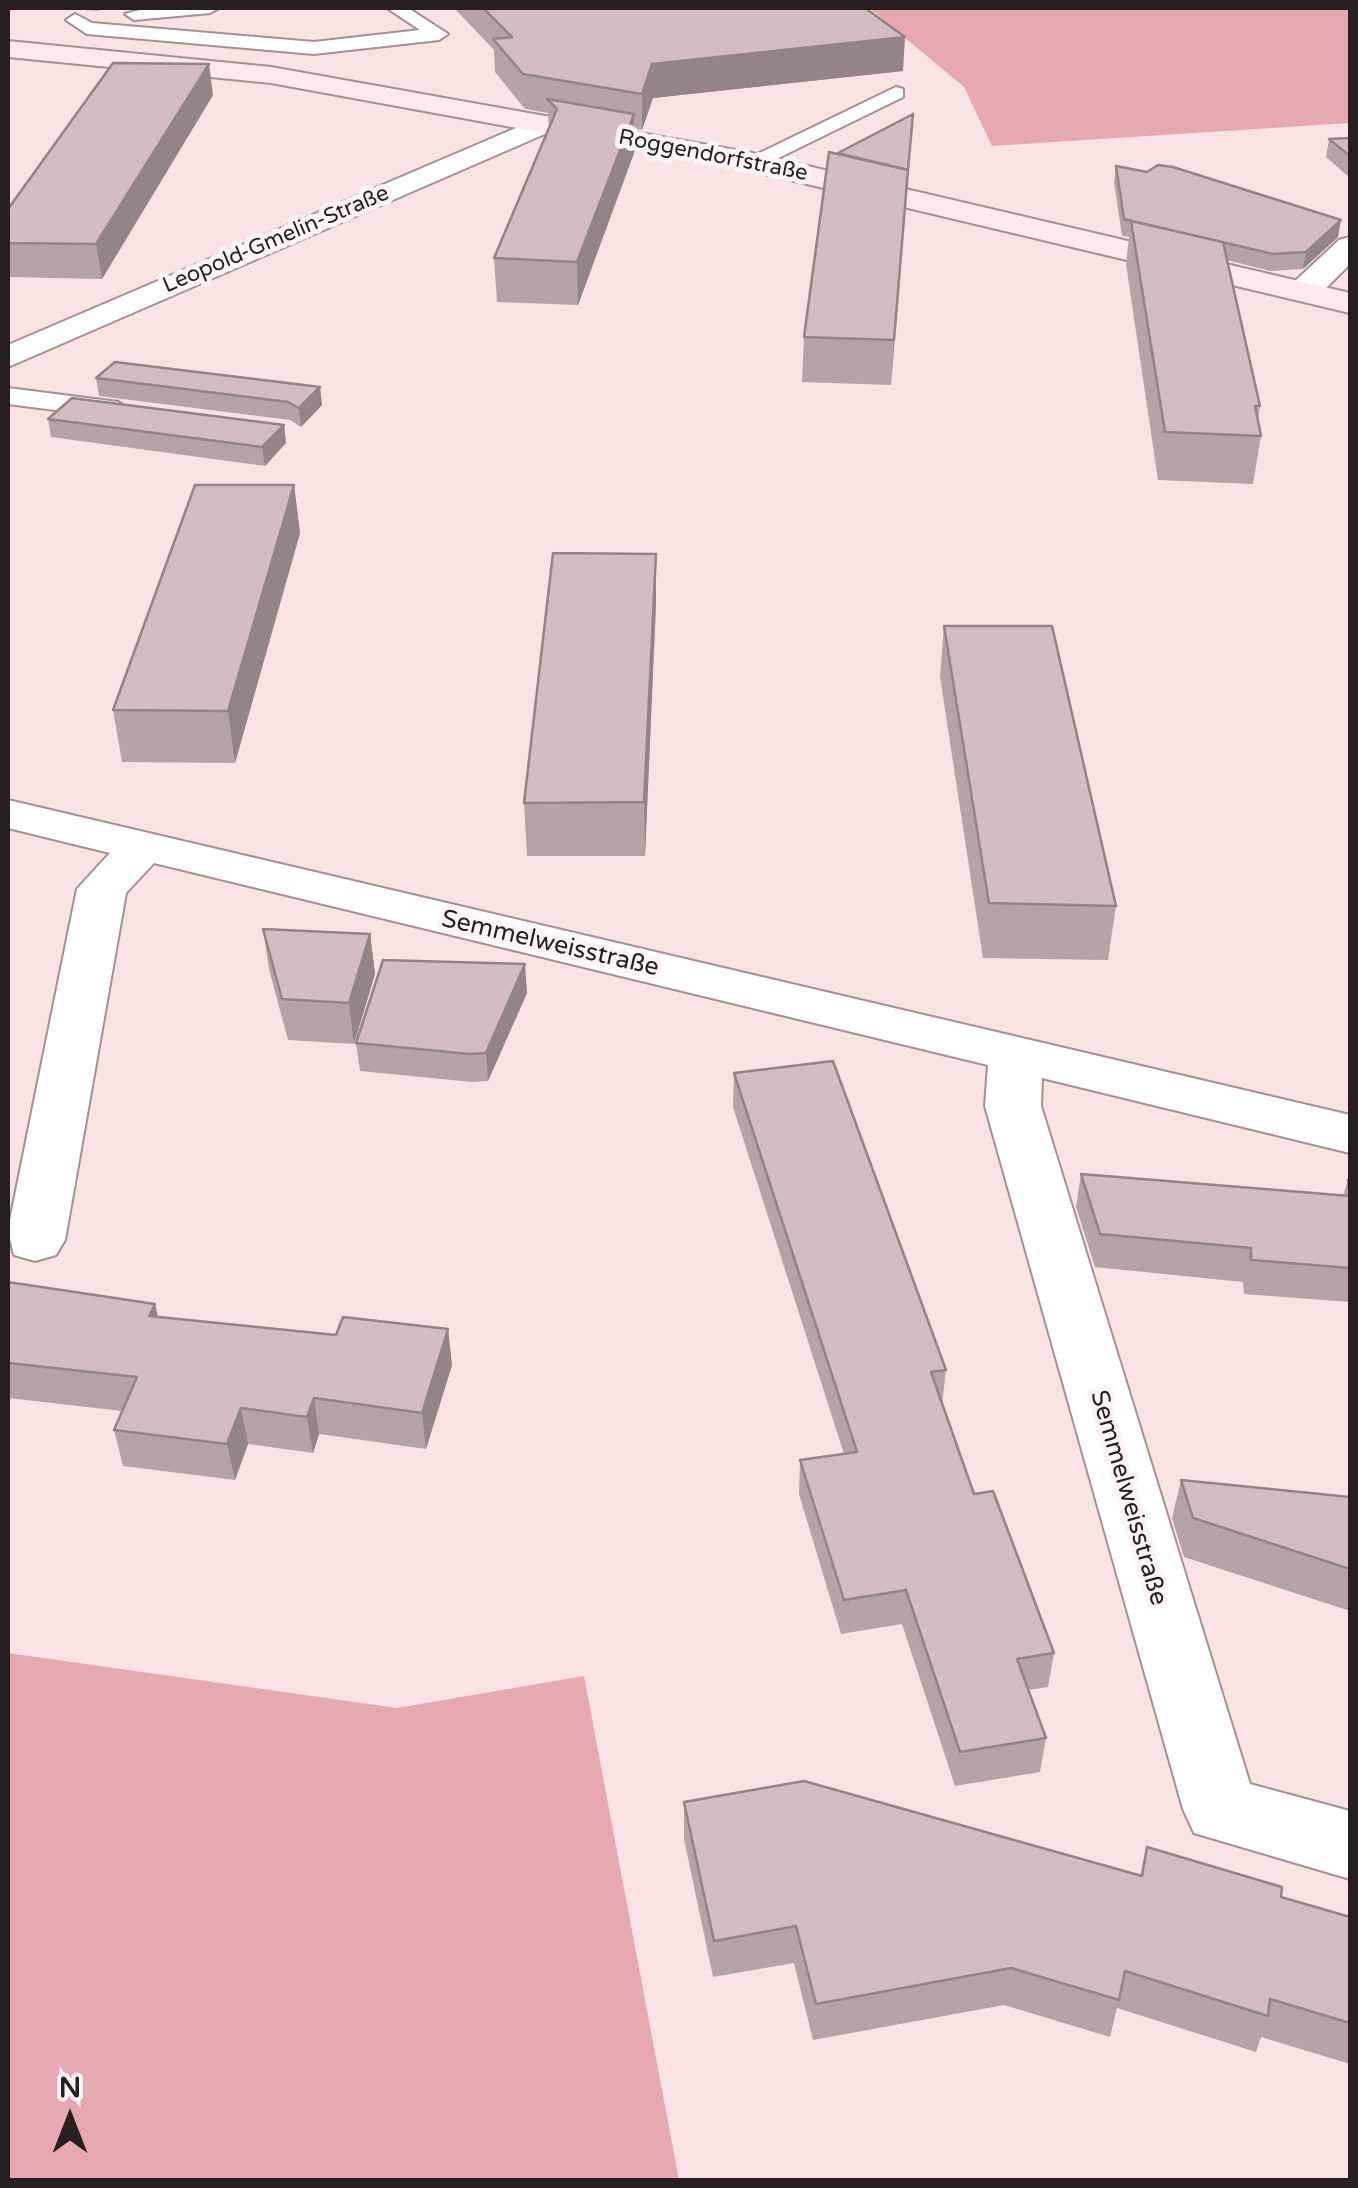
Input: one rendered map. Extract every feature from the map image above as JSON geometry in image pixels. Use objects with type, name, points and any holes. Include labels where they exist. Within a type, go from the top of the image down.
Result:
[{"type":"street","name":"Roggendorfstraße","points":[[8,49],[271,75],[752,162],[1350,303]]},
{"type":"street","name":"Leopold-Gmelin-Straße","points":[[8,357],[544,124]]},
{"type":"street","points":[[1304,292],[1350,247]]},
{"type":"street","name":"Semmelweisstraße","points":[[8,814],[1350,1134]]},
{"type":"street","points":[[35,1240],[102,890],[142,848]]},
{"type":"street","name":"Semmelweisstraße","points":[[1016,1055],[1013,1106],[1220,1808],[1350,1845]]},
{"type":"lane","points":[[210,8],[76,20],[87,28],[314,48],[439,34],[396,8]]},
{"type":"lane","points":[[752,162],[896,93]]},
{"type":"lane","points":[[8,396],[142,413]]},
{"type":"shaded area","points":[[869,8],[1350,8],[1350,123],[992,146],[964,87]]},
{"type":"shaded area","points":[[8,1653],[397,1708],[584,1676],[679,2180],[8,2180]]},
{"type":"building","points":[[483,8],[865,8],[905,37],[652,64],[642,94],[523,74],[493,39],[512,37]]},
{"type":"building","points":[[113,63],[209,64],[96,244],[8,243],[8,209]]},
{"type":"building","points":[[547,99],[634,114],[577,262],[494,258],[557,109]]},
{"type":"building","points":[[913,114],[908,170],[838,153]]},
{"type":"building","points":[[1350,138],[1350,156],[1329,139]]},
{"type":"building","points":[[829,152],[908,170],[894,340],[804,337]]},
{"type":"building","points":[[1158,165],[1341,220],[1306,252],[1273,254],[1124,219],[1116,166],[1147,172]]},
{"type":"building","points":[[1131,221],[1223,242],[1260,406],[1255,406],[1261,436],[1165,432]]},
{"type":"building","points":[[115,362],[320,387],[299,408],[288,402],[96,378]]},
{"type":"building","points":[[72,398],[284,425],[262,447],[48,419]]},
{"type":"building","points":[[195,485],[294,485],[228,711],[113,710]]},
{"type":"building","points":[[553,553],[656,554],[644,802],[524,803]]},
{"type":"building","points":[[944,626],[1052,626],[1116,906],[989,903]]},
{"type":"building","points":[[263,929],[370,934],[349,1003],[282,999]]},
{"type":"building","points":[[383,960],[525,964],[486,1053],[470,1054],[356,1043]]},
{"type":"building","points":[[833,1061],[946,1370],[931,1372],[974,1494],[993,1491],[1054,1653],[1017,1659],[1046,1738],[960,1752],[906,1590],[844,1600],[800,1460],[857,1452],[734,1073]]},
{"type":"building","points":[[1081,1174],[1350,1196],[1350,1268],[1251,1260],[1251,1248],[1100,1234]]},
{"type":"building","points":[[8,1282],[155,1304],[149,1316],[336,1335],[343,1317],[448,1329],[422,1413],[314,1398],[307,1417],[241,1408],[227,1444],[114,1430],[137,1377],[8,1363]]},
{"type":"building","points":[[1181,1480],[1350,1497],[1350,1569],[1193,1518]]},
{"type":"building","points":[[804,1781],[1142,1876],[1147,1847],[1282,1887],[1281,1897],[1350,1917],[1350,2023],[1270,1999],[1268,2016],[1125,1971],[1119,2000],[1011,1968],[816,2004],[796,1926],[714,1941],[684,1802]]}]
